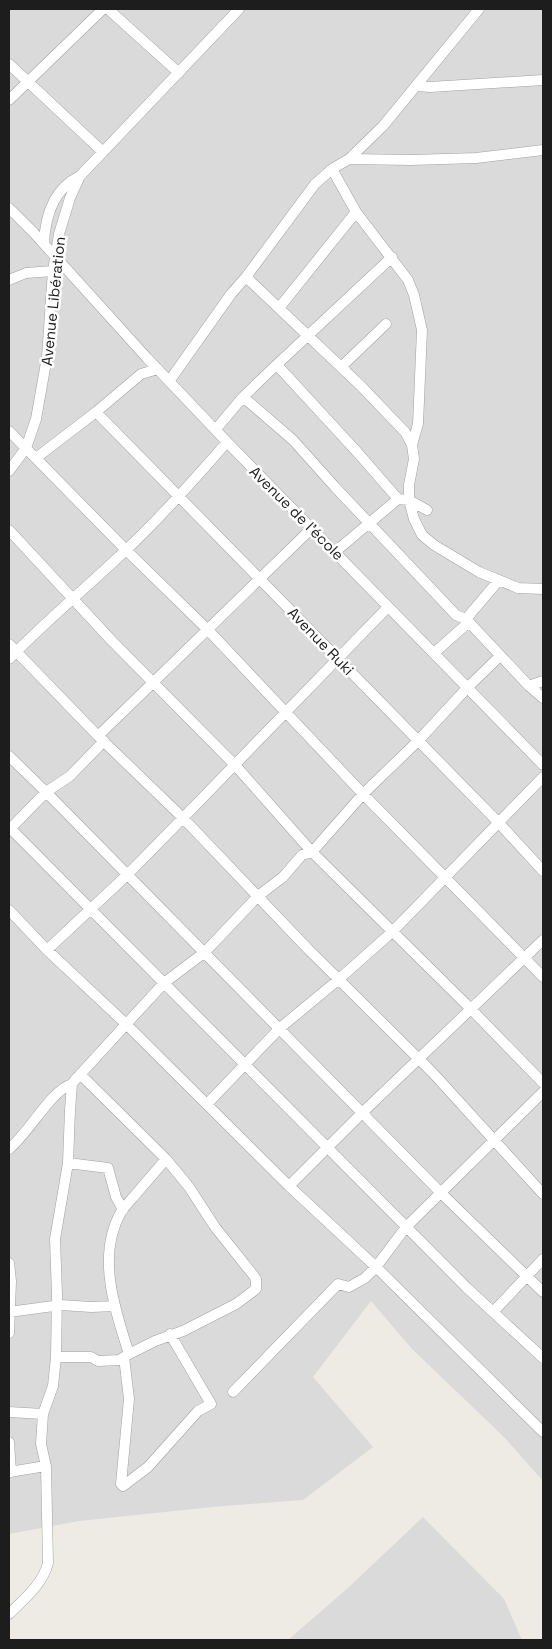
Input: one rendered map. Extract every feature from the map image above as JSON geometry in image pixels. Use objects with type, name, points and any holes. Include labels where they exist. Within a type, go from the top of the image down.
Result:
[{"type":"street","points":[[9,100],[103,9]]},
{"type":"street","points":[[108,9],[179,73]]},
{"type":"street","name":"Avenue Libération","points":[[9,471],[26,448],[36,419],[47,357],[53,271],[59,234],[70,198],[80,176],[239,9]]},
{"type":"street","points":[[170,380],[231,294],[316,184],[349,159],[383,126],[479,9]]},
{"type":"street","points":[[9,64],[103,152]]},
{"type":"street","points":[[430,69],[442,86]]},
{"type":"street","points":[[416,86],[543,80]]},
{"type":"street","points":[[349,159],[476,158],[543,150]]},
{"type":"street","points":[[332,170],[356,212],[408,280],[414,295],[422,330],[418,424],[412,445]]},
{"type":"street","points":[[44,244],[45,228],[53,202],[66,184],[80,176]]},
{"type":"street","name":"Avenue de l'école","points":[[9,208],[227,442],[336,551],[388,607],[543,765]]},
{"type":"street","points":[[279,308],[356,212]]},
{"type":"street","points":[[216,429],[244,397],[392,257]]},
{"type":"street","points":[[9,280],[26,273],[53,271]]},
{"type":"street","points":[[246,277],[341,367],[405,432],[412,445],[414,459],[409,485],[409,500],[414,519],[422,535],[434,545],[478,572],[518,588],[543,589]]},
{"type":"street","points":[[341,367],[386,324]]},
{"type":"street","points":[[141,374],[147,358]]},
{"type":"street","points":[[277,365],[398,499],[409,500],[427,510]]},
{"type":"street","points":[[36,458],[96,412],[141,374],[158,369]]},
{"type":"street","points":[[244,397],[293,440],[368,523],[456,615],[467,621],[529,686],[543,698]]},
{"type":"street","name":"Avenue Ruki","points":[[96,412],[498,822],[543,871]]},
{"type":"street","points":[[9,431],[208,630],[363,794],[543,977]]},
{"type":"street","points":[[227,442],[179,497],[126,550],[11,652],[183,818],[338,980],[419,1059],[543,1194]]},
{"type":"street","points":[[336,551],[398,499]]},
{"type":"street","points":[[312,528],[154,683],[101,739],[70,776],[46,792],[9,829],[467,1288],[543,1358]]},
{"type":"street","points":[[9,530],[71,599],[235,764],[312,852],[471,1008],[543,1083]]},
{"type":"street","points":[[434,653],[467,621],[499,580]]},
{"type":"street","points":[[47,950],[127,875],[388,607]]},
{"type":"street","points":[[9,1149],[22,1137],[59,1091],[72,1084],[125,1023],[164,983],[205,952],[258,896],[283,877],[302,854],[312,852],[363,794],[418,741],[500,656]]},
{"type":"street","points":[[529,686],[543,681]]},
{"type":"street","points":[[9,756],[442,1193],[543,1292]]},
{"type":"street","points":[[207,1104],[280,1028],[392,932],[543,777]]},
{"type":"street","points":[[9,910],[47,950],[125,1023],[289,1186],[541,1426]]},
{"type":"street","points":[[289,1186],[363,1112],[543,940]]},
{"type":"street","points":[[56,1357],[91,1358],[98,1361],[119,1360],[236,1304],[256,1288],[254,1276],[215,1227],[189,1187],[166,1159],[80,1074]]},
{"type":"street","points":[[9,1614],[36,1586],[47,1569],[49,1546],[46,1466],[41,1444],[43,1414],[53,1386],[56,1357],[55,1239],[68,1163],[72,1084]]},
{"type":"street","points":[[233,1392],[338,1284],[348,1288],[365,1278],[376,1267],[406,1227],[543,1092]]},
{"type":"street","points":[[166,1159],[123,1210],[114,1228],[108,1251],[115,1306],[126,1355],[129,1399],[121,1484],[123,1486],[148,1467],[198,1411],[210,1404],[170,1334]]},
{"type":"street","points":[[68,1163],[108,1168],[116,1197],[123,1210]]},
{"type":"street","points":[[494,1311],[543,1259]]},
{"type":"street","points":[[9,1263],[11,1281],[9,1333]]},
{"type":"street","points":[[10,1311],[57,1307],[61,1305],[91,1308],[115,1306]]},
{"type":"street","points":[[9,1412],[43,1414]]},
{"type":"street","points":[[9,1442],[10,1472],[46,1466]]},
{"type":"shaded area","points":[[9,9],[543,9],[543,1481],[505,1438],[412,1349],[371,1301],[313,1377],[373,1447],[303,1500],[212,1507],[79,1521],[9,1534]]},
{"type":"shaded area","points":[[423,1517],[504,1599],[522,1640],[288,1640],[349,1587]]}]
